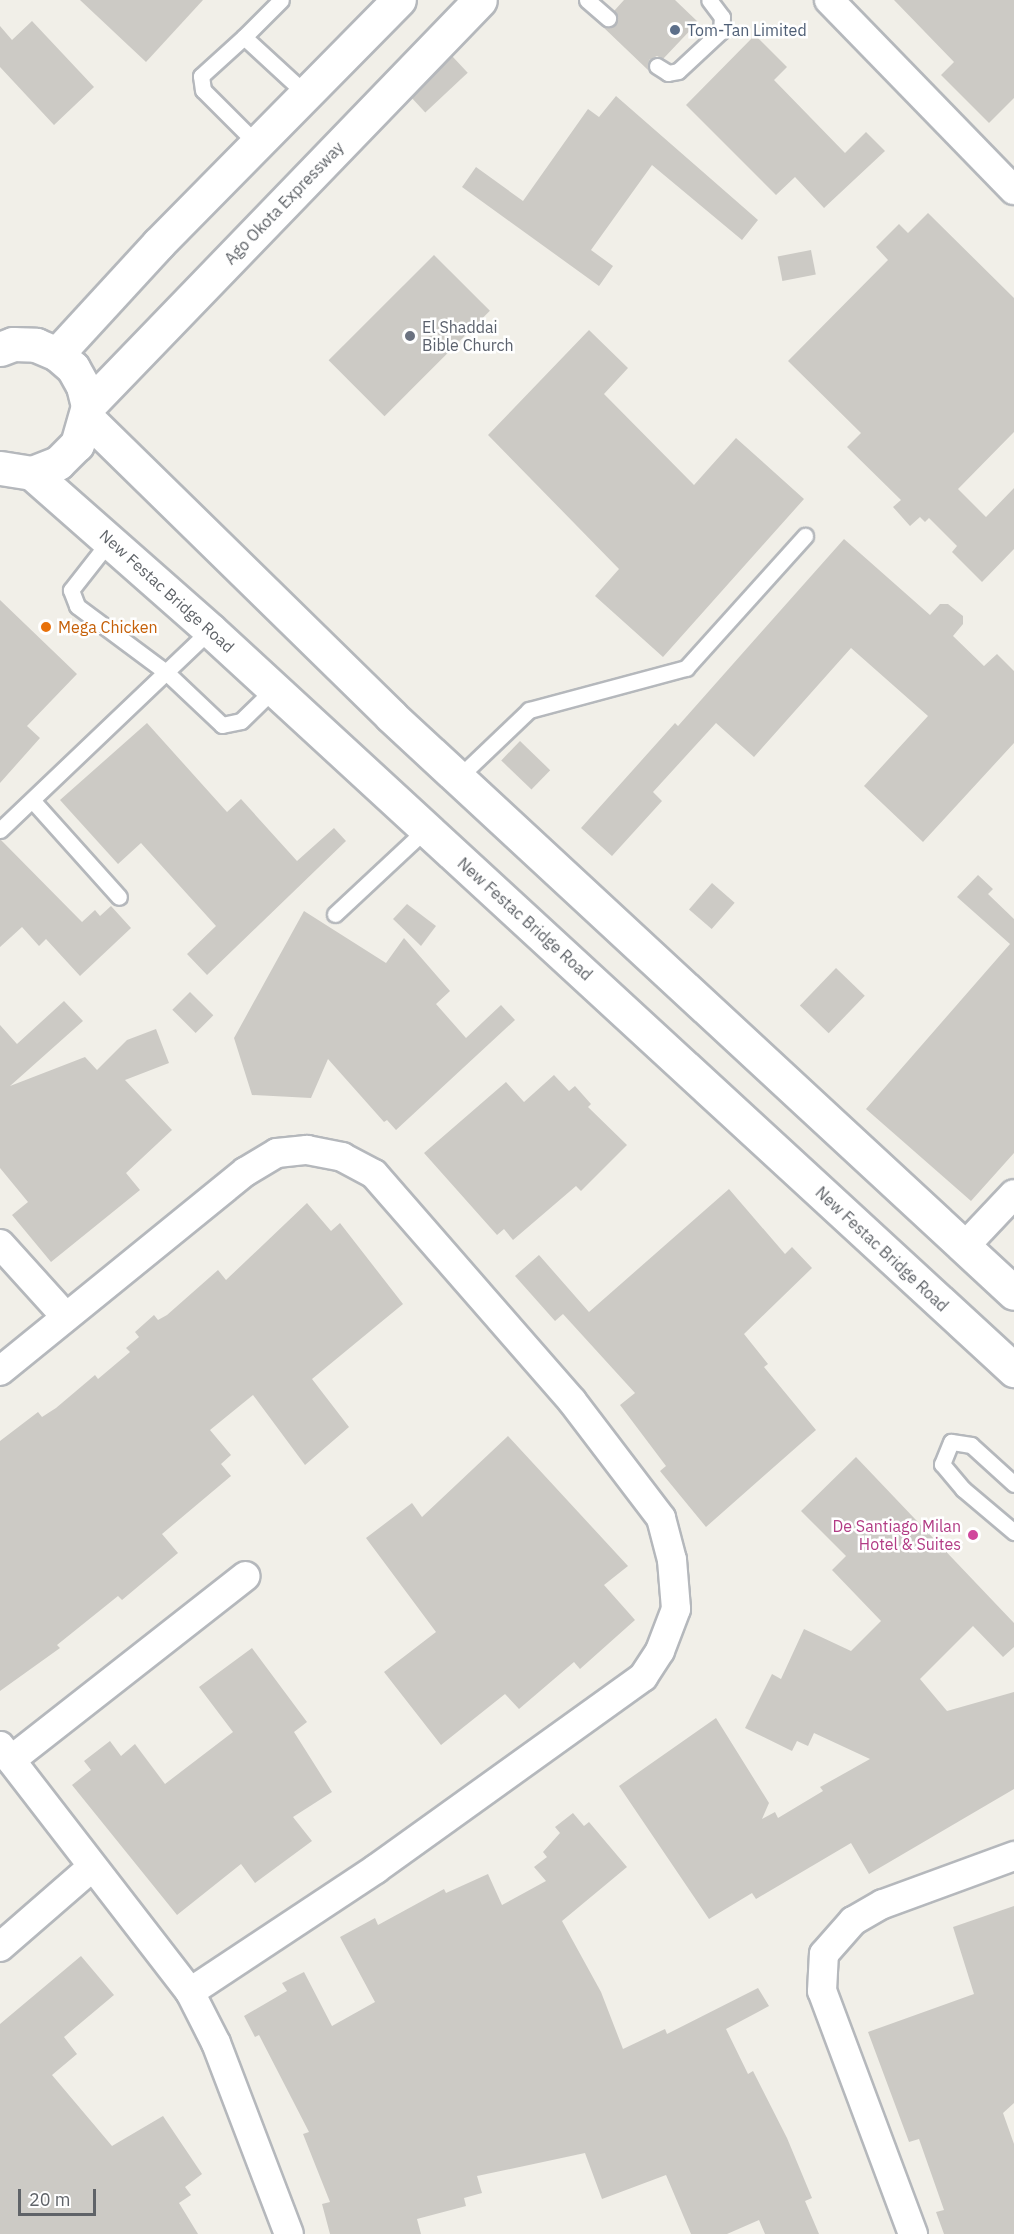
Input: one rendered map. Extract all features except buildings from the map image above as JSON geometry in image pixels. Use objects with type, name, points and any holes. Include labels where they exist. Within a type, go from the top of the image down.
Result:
[{"type":"main road","points":[[57,354],[257,144],[399,0]]},
{"type":"main road","name":"Ago Okota Expressway","points":[[87,412],[480,0]]},
{"type":"main road","points":[[0,349],[13,344],[36,345],[57,354],[73,368],[83,386],[87,412],[77,444],[58,464],[32,473],[0,468]]},
{"type":"main road","points":[[87,412],[391,716],[1014,1293]]},
{"type":"main road","name":"New Festac Bridge Road","points":[[32,473],[111,539],[1014,1370]]},
{"type":"street","points":[[829,0],[1014,190]]},
{"type":"street","points":[[0,1371],[245,1172],[277,1153],[307,1150],[342,1157],[374,1174],[572,1401],[661,1518],[672,1560],[676,1608],[660,1651],[643,1677],[376,1869],[190,1992]]},
{"type":"street","points":[[965,1246],[1014,1194]]},
{"type":"street","points":[[0,1244],[65,1316]]},
{"type":"street","points":[[246,1576],[6,1753],[91,1868],[190,1992],[216,2043],[289,2234]]},
{"type":"street","points":[[913,2234],[822,1990],[824,1954],[853,1922],[883,1904],[1014,1856]]},
{"type":"street","points":[[0,1947],[91,1868]]},
{"type":"lane","points":[[257,144],[200,82],[224,53],[244,37],[281,0]]},
{"type":"lane","points":[[587,0],[608,18]]},
{"type":"lane","points":[[657,66],[668,73],[678,71],[721,31],[722,17],[709,0]]},
{"type":"lane","points":[[244,37],[306,94]]},
{"type":"lane","points":[[459,777],[529,710],[686,668],[805,536]]},
{"type":"lane","points":[[111,539],[71,590],[77,606],[166,672],[222,725],[241,721],[274,689]]},
{"type":"lane","points":[[0,830],[210,630]]},
{"type":"lane","points":[[32,800],[119,897]]},
{"type":"lane","points":[[335,914],[426,829]]},
{"type":"lane","points":[[1014,1484],[971,1445],[951,1442],[942,1464],[963,1489],[1014,1532]]},
{"type":"place","name":"Tom-Tan Limited","points":[[675,30]]},
{"type":"place","name":"El Shaddai Bible Church","points":[[410,336]]},
{"type":"place","name":"Mega Chicken","points":[[46,627]]},
{"type":"place","name":"De Santiago Milan Hotel & Suites","points":[[973,1535]]}]
